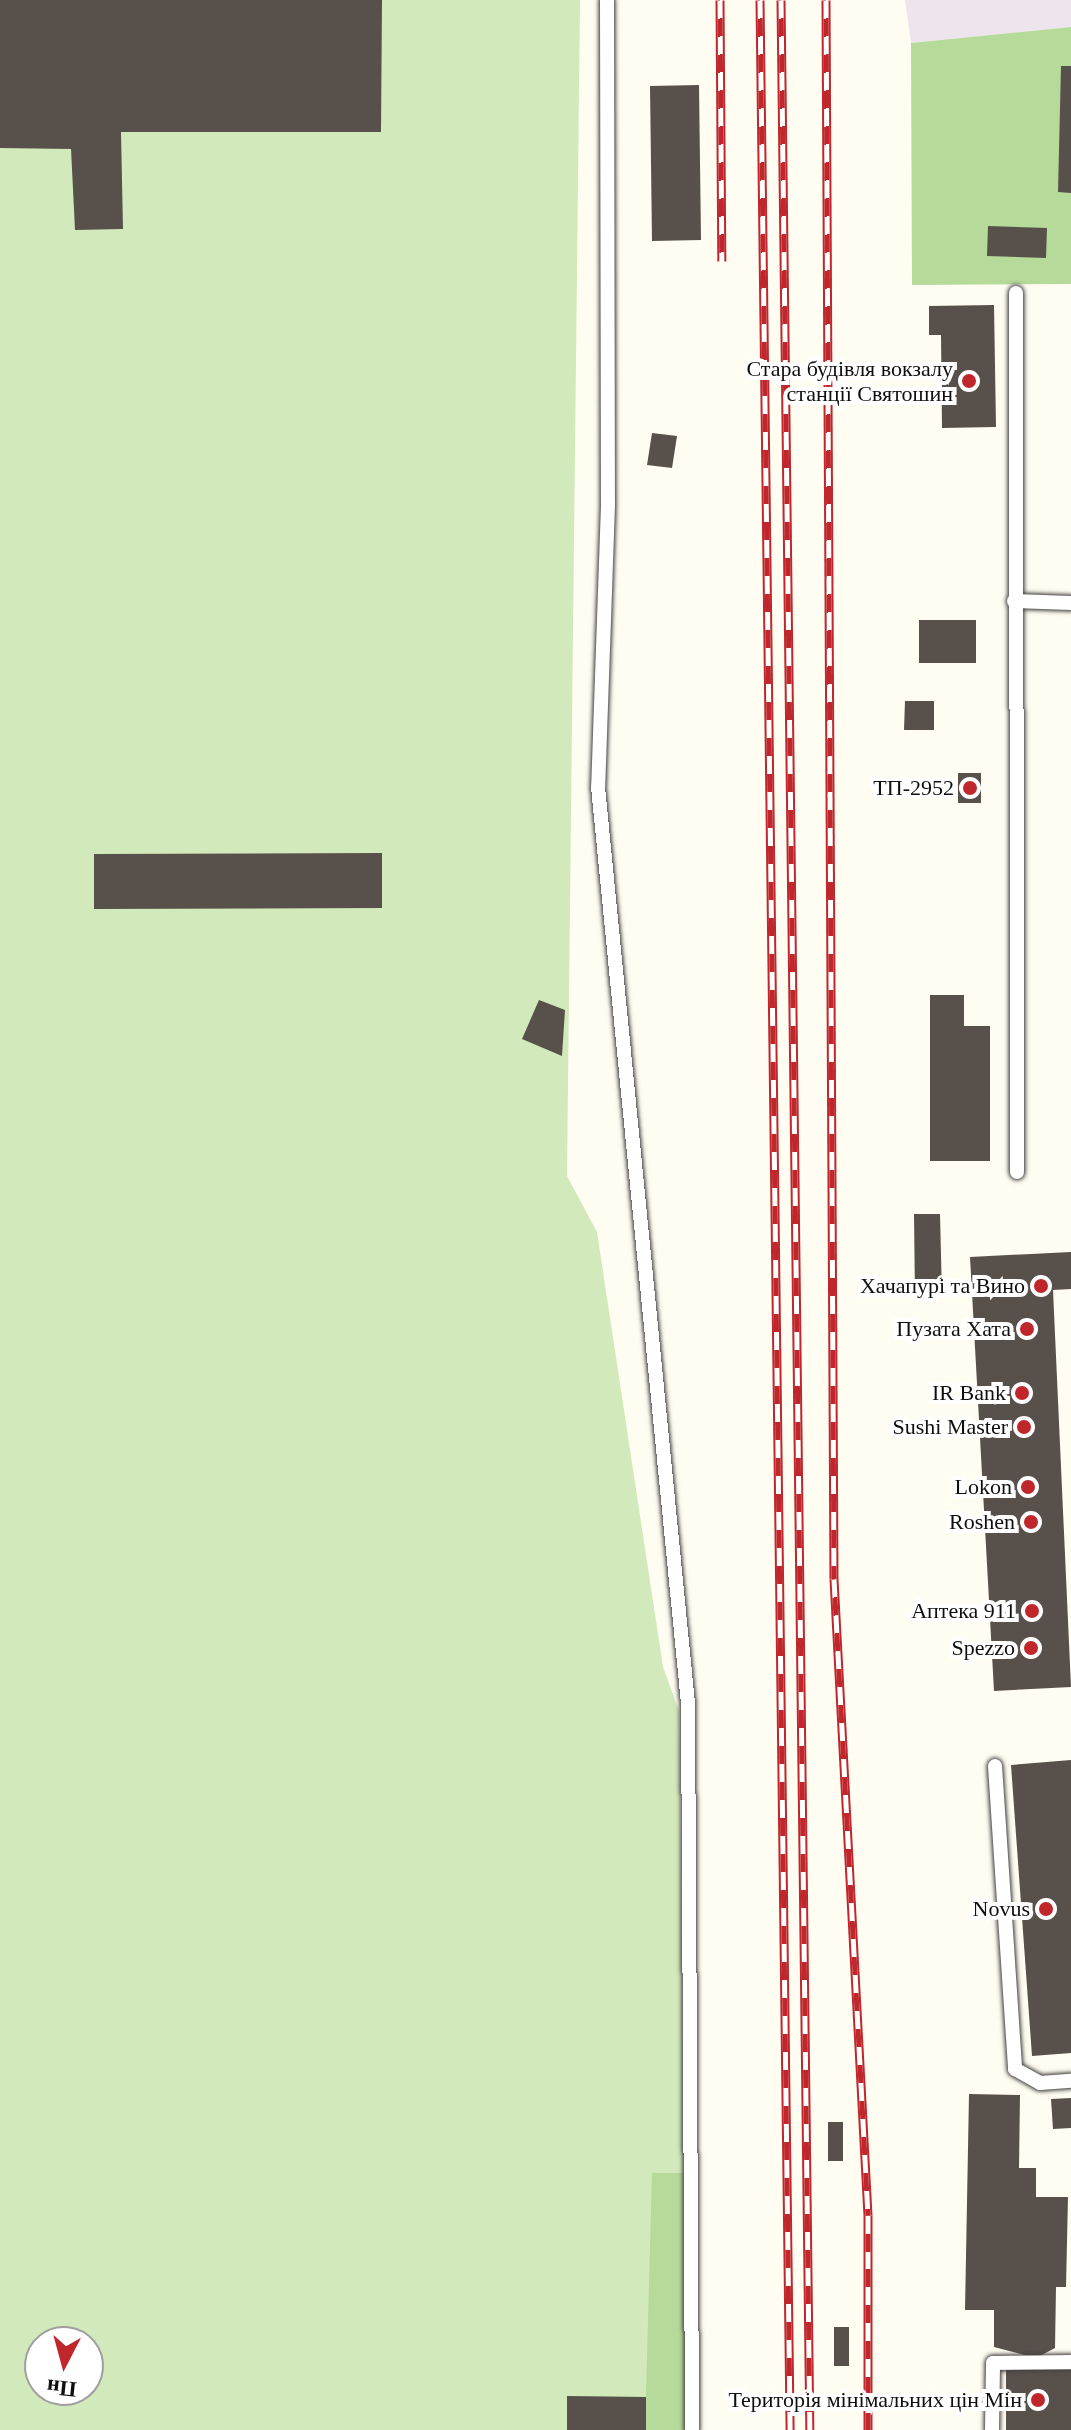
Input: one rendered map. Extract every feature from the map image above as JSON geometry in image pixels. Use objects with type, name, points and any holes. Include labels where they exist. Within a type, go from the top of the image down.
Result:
[{"type":"lane","points":[[607,0],[608,505],[598,787],[688,1703],[692,2430]]},
{"type":"lane","points":[[1016,293],[1017,1172]]},
{"type":"lane","points":[[1014,601],[1071,603]]},
{"type":"lane","points":[[995,1766],[1015,2069],[1040,2083],[1071,2081]]},
{"type":"lane","points":[[992,2430],[993,2363],[1071,2362]]},
{"type":"shaded area","points":[[905,0],[1071,0],[1071,27],[911,43]]},
{"type":"green space","points":[[0,0],[580,0],[567,1176],[597,1232],[663,1667],[679,1711],[687,2430],[0,2430]]},
{"type":"green space","points":[[1071,27],[1071,284],[912,285],[911,43]]},
{"type":"green space","points":[[652,2173],[684,2173],[687,2430],[645,2430]]},
{"type":"building","points":[[0,0],[382,0],[381,132],[121,132],[123,229],[75,230],[71,149],[0,148]]},
{"type":"building","points":[[1061,66],[1071,66],[1071,193],[1058,192]]},
{"type":"building","points":[[699,85],[701,240],[652,241],[650,86]]},
{"type":"building","points":[[988,226],[1047,228],[1046,258],[987,256]]},
{"type":"building","name":"Стара будівля вокзалу станції Святошин","points":[[994,305],[996,427],[942,428],[941,335],[929,335],[929,306]]},
{"type":"building","points":[[652,433],[677,436],[672,468],[647,465]]},
{"type":"building","points":[[919,620],[976,620],[976,663],[919,663]]},
{"type":"building","points":[[905,701],[934,701],[934,730],[904,730]]},
{"type":"building","name":"ТП-2952","points":[[958,773],[981,773],[981,803],[958,803]]},
{"type":"building","points":[[382,853],[382,908],[94,909],[94,854]]},
{"type":"building","points":[[930,995],[964,995],[964,1026],[990,1026],[990,1161],[930,1161]]},
{"type":"building","points":[[539,1000],[565,1010],[562,1056],[522,1039]]},
{"type":"building","points":[[914,1214],[940,1214],[942,1296],[915,1297]]},
{"type":"building","points":[[1071,1252],[1071,1289],[1053,1290],[1071,1687],[994,1691],[970,1257]]},
{"type":"building","name":"Novus","points":[[1071,1760],[1071,2053],[1032,2056],[1011,1765]]},
{"type":"building","points":[[969,2094],[1020,2095],[1019,2168],[1036,2168],[1036,2197],[1068,2197],[1066,2287],[1056,2287],[1055,2348],[1036,2358],[994,2347],[994,2310],[965,2310]]},
{"type":"building","points":[[1071,2098],[1071,2128],[1053,2129],[1051,2099]]},
{"type":"building","points":[[828,2122],[843,2122],[843,2161],[828,2161]]},
{"type":"building","points":[[834,2327],[849,2327],[849,2366],[834,2366]]},
{"type":"building","name":"Територія мінімальних цін Мін","points":[[1006,2370],[1071,2370],[1071,2430],[1006,2430]]},
{"type":"building","points":[[567,2396],[646,2397],[646,2430],[567,2430]]},
{"type":"railway","points":[[720,0],[722,261]]},
{"type":"railway","points":[[760,0],[790,2430]]},
{"type":"railway","points":[[781,0],[810,2430]]},
{"type":"railway","points":[[826,0],[834,1579],[868,2215],[868,2430]]},
{"type":"place","name":"Стара будівля вокзалу станції Святошин","points":[[969,381]]},
{"type":"place","name":"ТП-2952","points":[[970,788]]},
{"type":"place","name":"Хачапурі та Вино","points":[[1041,1286]]},
{"type":"place","name":"Пузата Хата","points":[[1027,1329]]},
{"type":"place","name":"IR Bank","points":[[1022,1393]]},
{"type":"place","name":"Sushi Master","points":[[1024,1427]]},
{"type":"place","name":"Lokon","points":[[1028,1487]]},
{"type":"place","name":"Roshen","points":[[1031,1522]]},
{"type":"place","name":"Аптека 911","points":[[1032,1611]]},
{"type":"place","name":"Spezzo","points":[[1031,1648]]},
{"type":"place","name":"Novus","points":[[1046,1909]]},
{"type":"place","name":"Територія мінімальних цін Мін","points":[[1038,2400]]}]
